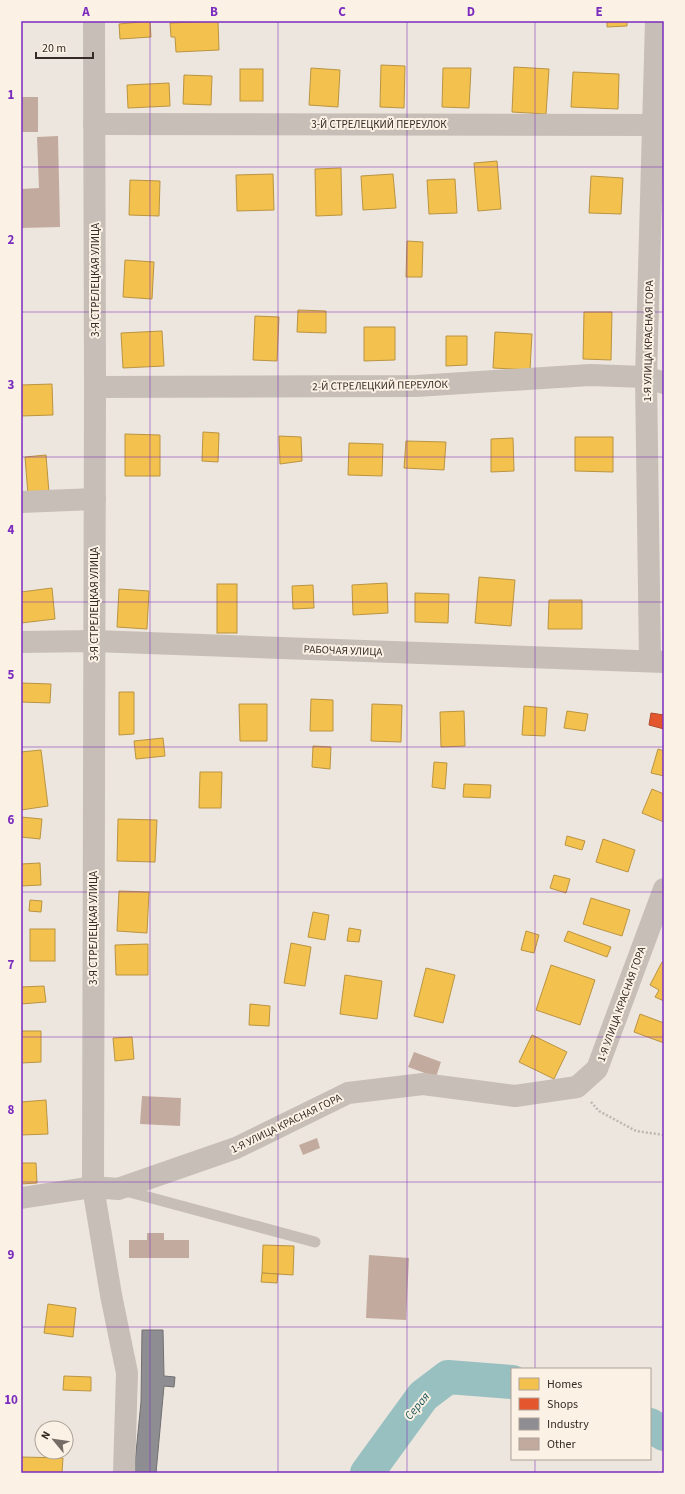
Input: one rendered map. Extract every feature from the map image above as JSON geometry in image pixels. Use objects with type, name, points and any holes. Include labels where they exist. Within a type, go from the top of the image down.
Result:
[{"type":"street","name":"3-Я СТРЕЛЕЦКАЯ УЛИЦА","points":[[94,21],[95,499],[93,1187],[111,1295],[127,1372],[124,1473]]},
{"type":"street","name":"1-Я УЛИЦА КРАСНАЯ ГОРА","points":[[656,21],[659,125],[655,380],[657,661]]},
{"type":"street","name":"3-Й СТРЕЛЕЦКИЙ ПЕРЕУЛОК","points":[[94,124],[659,125]]},
{"type":"street","name":"2-Й СТРЕЛЕЦКИЙ ПЕРЕУЛОК","points":[[95,387],[416,386],[590,375],[655,380]]},
{"type":"street","points":[[21,502],[95,499]]},
{"type":"street","name":"РАБОЧАЯ УЛИЦА","points":[[21,642],[94,641],[657,661]]},
{"type":"street","name":"1-Я УЛИЦА КРАСНАЯ ГОРА","points":[[21,1198],[93,1187],[118,1189],[236,1148],[348,1093],[422,1084],[515,1096],[577,1087],[597,1069],[664,889]]},
{"type":"lane","points":[[118,1189],[315,1242]]},
{"type":"path","points":[[577,1087],[599,1111],[636,1131],[664,1135]]},
{"type":"building: Homes","points":[[150,21],[151,37],[120,39],[119,24]]},
{"type":"building: Homes","points":[[218,21],[219,50],[176,52],[175,37],[171,37],[170,23]]},
{"type":"building: Homes","points":[[607,21],[627,21],[627,26],[607,27]]},
{"type":"building: Homes","points":[[381,65],[405,66],[404,108],[380,107]]},
{"type":"building: Homes","points":[[514,67],[549,69],[546,114],[512,112]]},
{"type":"building: Homes","points":[[311,68],[340,70],[338,107],[309,105]]},
{"type":"building: Homes","points":[[443,68],[471,68],[469,108],[442,107]]},
{"type":"building: Homes","points":[[240,69],[263,69],[263,101],[240,101]]},
{"type":"building: Homes","points":[[573,72],[619,74],[618,109],[571,107]]},
{"type":"building: Homes","points":[[184,75],[212,76],[211,105],[183,104]]},
{"type":"building: Homes","points":[[169,83],[170,106],[128,108],[127,85]]},
{"type":"building: Homes","points":[[497,161],[501,209],[478,211],[474,163]]},
{"type":"building: Homes","points":[[341,168],[342,215],[316,216],[315,169]]},
{"type":"building: Homes","points":[[273,174],[274,210],[237,211],[236,175]]},
{"type":"building: Homes","points":[[393,174],[396,208],[363,210],[361,176]]},
{"type":"building: Homes","points":[[591,176],[623,178],[621,214],[589,213]]},
{"type":"building: Homes","points":[[455,179],[457,213],[429,214],[427,180]]},
{"type":"building: Homes","points":[[130,180],[160,181],[159,216],[129,215]]},
{"type":"building: Homes","points":[[407,241],[423,242],[422,277],[406,277]]},
{"type":"building: Homes","points":[[125,260],[154,262],[152,299],[123,297]]},
{"type":"building: Homes","points":[[298,310],[326,311],[326,333],[297,332]]},
{"type":"building: Homes","points":[[584,312],[612,312],[611,360],[583,359]]},
{"type":"building: Homes","points":[[255,316],[279,317],[277,361],[253,360]]},
{"type":"building: Homes","points":[[364,327],[395,327],[395,360],[364,361]]},
{"type":"building: Homes","points":[[162,331],[164,366],[123,368],[121,333]]},
{"type":"building: Homes","points":[[495,332],[532,334],[530,370],[493,368]]},
{"type":"building: Homes","points":[[446,336],[467,336],[467,365],[446,366]]},
{"type":"building: Homes","points":[[52,384],[53,415],[21,416],[21,385]]},
{"type":"building: Homes","points":[[203,432],[219,433],[218,462],[202,461]]},
{"type":"building: Homes","points":[[125,434],[160,435],[160,476],[125,476]]},
{"type":"building: Homes","points":[[279,436],[301,437],[302,461],[280,464]]},
{"type":"building: Homes","points":[[575,437],[613,437],[613,472],[575,471]]},
{"type":"building: Homes","points":[[513,438],[514,471],[491,472],[491,439]]},
{"type":"building: Homes","points":[[406,441],[446,442],[444,470],[404,468]]},
{"type":"building: Homes","points":[[349,443],[383,444],[382,476],[348,475]]},
{"type":"building: Homes","points":[[46,455],[49,493],[28,495],[25,457]]},
{"type":"building: Homes","points":[[479,577],[515,580],[511,626],[475,623]]},
{"type":"building: Homes","points":[[387,583],[388,613],[353,615],[352,585]]},
{"type":"building: Homes","points":[[217,584],[237,584],[237,633],[217,633]]},
{"type":"building: Homes","points":[[313,585],[314,608],[293,609],[292,586]]},
{"type":"building: Homes","points":[[52,588],[55,619],[21,623],[21,592]]},
{"type":"building: Homes","points":[[119,589],[149,591],[147,629],[117,627]]},
{"type":"building: Homes","points":[[415,593],[449,594],[448,623],[415,622]]},
{"type":"building: Homes","points":[[549,600],[582,600],[582,629],[548,629]]},
{"type":"building: Homes","points":[[21,683],[51,684],[50,703],[21,702]]},
{"type":"building: Homes","points":[[119,692],[134,692],[134,734],[119,735]]},
{"type":"building: Homes","points":[[311,699],[333,700],[333,731],[310,731]]},
{"type":"building: Homes","points":[[239,704],[267,704],[267,741],[240,741]]},
{"type":"building: Homes","points":[[372,704],[402,705],[401,742],[371,741]]},
{"type":"building: Homes","points":[[524,706],[547,708],[545,736],[522,735]]},
{"type":"building: Homes","points":[[464,711],[465,746],[441,747],[440,712]]},
{"type":"building: Homes","points":[[567,711],[588,714],[585,731],[564,728]]},
{"type":"building: Homes","points":[[163,738],[165,756],[136,759],[134,741]]},
{"type":"building: Homes","points":[[313,746],[331,747],[330,769],[312,767]]},
{"type":"building: Homes","points":[[658,749],[664,751],[664,776],[651,773]]},
{"type":"building: Homes","points":[[41,750],[48,806],[21,810],[21,752]]},
{"type":"building: Homes","points":[[434,762],[447,763],[445,789],[432,787]]},
{"type":"building: Homes","points":[[200,772],[222,772],[221,808],[199,808]]},
{"type":"building: Homes","points":[[464,784],[491,785],[490,798],[463,797]]},
{"type":"building: Homes","points":[[652,789],[664,794],[664,822],[642,813]]},
{"type":"building: Homes","points":[[21,817],[42,819],[40,839],[21,837]]},
{"type":"building: Homes","points":[[118,819],[157,820],[155,862],[117,861]]},
{"type":"building: Homes","points":[[567,836],[585,841],[582,850],[565,845]]},
{"type":"building: Homes","points":[[603,839],[635,850],[628,872],[596,862]]},
{"type":"building: Homes","points":[[40,863],[41,885],[21,886],[21,864]]},
{"type":"building: Homes","points":[[554,875],[570,879],[566,893],[550,888]]},
{"type":"building: Homes","points":[[119,891],[149,892],[147,933],[117,931]]},
{"type":"building: Homes","points":[[591,898],[630,910],[622,936],[583,924]]},
{"type":"building: Homes","points":[[30,900],[42,901],[41,912],[29,911]]},
{"type":"building: Homes","points":[[313,912],[329,915],[325,940],[308,937]]},
{"type":"building: Homes","points":[[349,928],[361,930],[359,942],[347,941]]},
{"type":"building: Homes","points":[[30,929],[55,929],[55,961],[30,961]]},
{"type":"building: Homes","points":[[526,931],[539,935],[534,953],[521,950]]},
{"type":"building: Homes","points":[[568,931],[611,947],[607,957],[564,941]]},
{"type":"building: Homes","points":[[291,943],[311,947],[305,986],[284,983]]},
{"type":"building: Homes","points":[[148,944],[148,975],[116,975],[115,945]]},
{"type":"building: Homes","points":[[662,962],[664,963],[664,1001],[655,997],[659,990],[650,985]]},
{"type":"building: Homes","points":[[551,965],[595,980],[580,1025],[536,1010]]},
{"type":"building: Homes","points":[[426,968],[455,975],[443,1023],[414,1016]]},
{"type":"building: Homes","points":[[345,975],[382,981],[377,1019],[340,1014]]},
{"type":"building: Homes","points":[[44,986],[46,1002],[21,1004],[21,987]]},
{"type":"building: Homes","points":[[250,1004],[270,1006],[269,1026],[249,1025]]},
{"type":"building: Homes","points":[[640,1014],[664,1023],[664,1043],[634,1032]]},
{"type":"building: Homes","points":[[21,1031],[41,1031],[41,1062],[21,1063]]},
{"type":"building: Homes","points":[[532,1035],[567,1052],[554,1079],[519,1062]]},
{"type":"building: Homes","points":[[132,1037],[134,1059],[115,1061],[113,1038]]},
{"type":"building: Homes","points":[[46,1100],[48,1134],[21,1135],[21,1102]]},
{"type":"building: Homes","points":[[21,1163],[36,1163],[37,1183],[21,1184]]},
{"type":"building: Homes","points":[[263,1245],[294,1246],[293,1275],[262,1273]]},
{"type":"building: Homes","points":[[262,1273],[278,1274],[277,1283],[261,1282]]},
{"type":"building: Homes","points":[[48,1304],[76,1308],[73,1337],[44,1333]]},
{"type":"building: Homes","points":[[64,1376],[91,1377],[91,1391],[63,1390]]},
{"type":"building: Homes","points":[[21,1457],[34,1457],[34,1460],[63,1460],[62,1473],[21,1473]]},
{"type":"building: Shops","points":[[651,713],[664,715],[664,729],[649,725]]},
{"type":"building: Industry","points":[[142,1330],[163,1330],[164,1376],[175,1377],[174,1387],[164,1386],[156,1473],[134,1473],[141,1402]]},
{"type":"building: Other","points":[[21,97],[38,97],[38,132],[21,132]]},
{"type":"building: Other","points":[[58,136],[60,227],[21,228],[21,189],[39,188],[37,137]]},
{"type":"building: Other","points":[[414,1052],[441,1062],[436,1077],[408,1067]]},
{"type":"building: Other","points":[[142,1096],[181,1098],[180,1126],[140,1124]]},
{"type":"building: Other","points":[[317,1138],[320,1148],[303,1155],[299,1145]]},
{"type":"building: Other","points":[[147,1233],[164,1233],[164,1240],[189,1240],[189,1258],[129,1258],[129,1240],[147,1240]]},
{"type":"building: Other","points":[[369,1255],[409,1258],[406,1320],[366,1318]]},
{"type":"waterway","name":"Серая","points":[[367,1473],[423,1396],[448,1377],[511,1382]]},
{"type":"waterway","name":"Серая","points":[[651,1426],[664,1434]]}]
